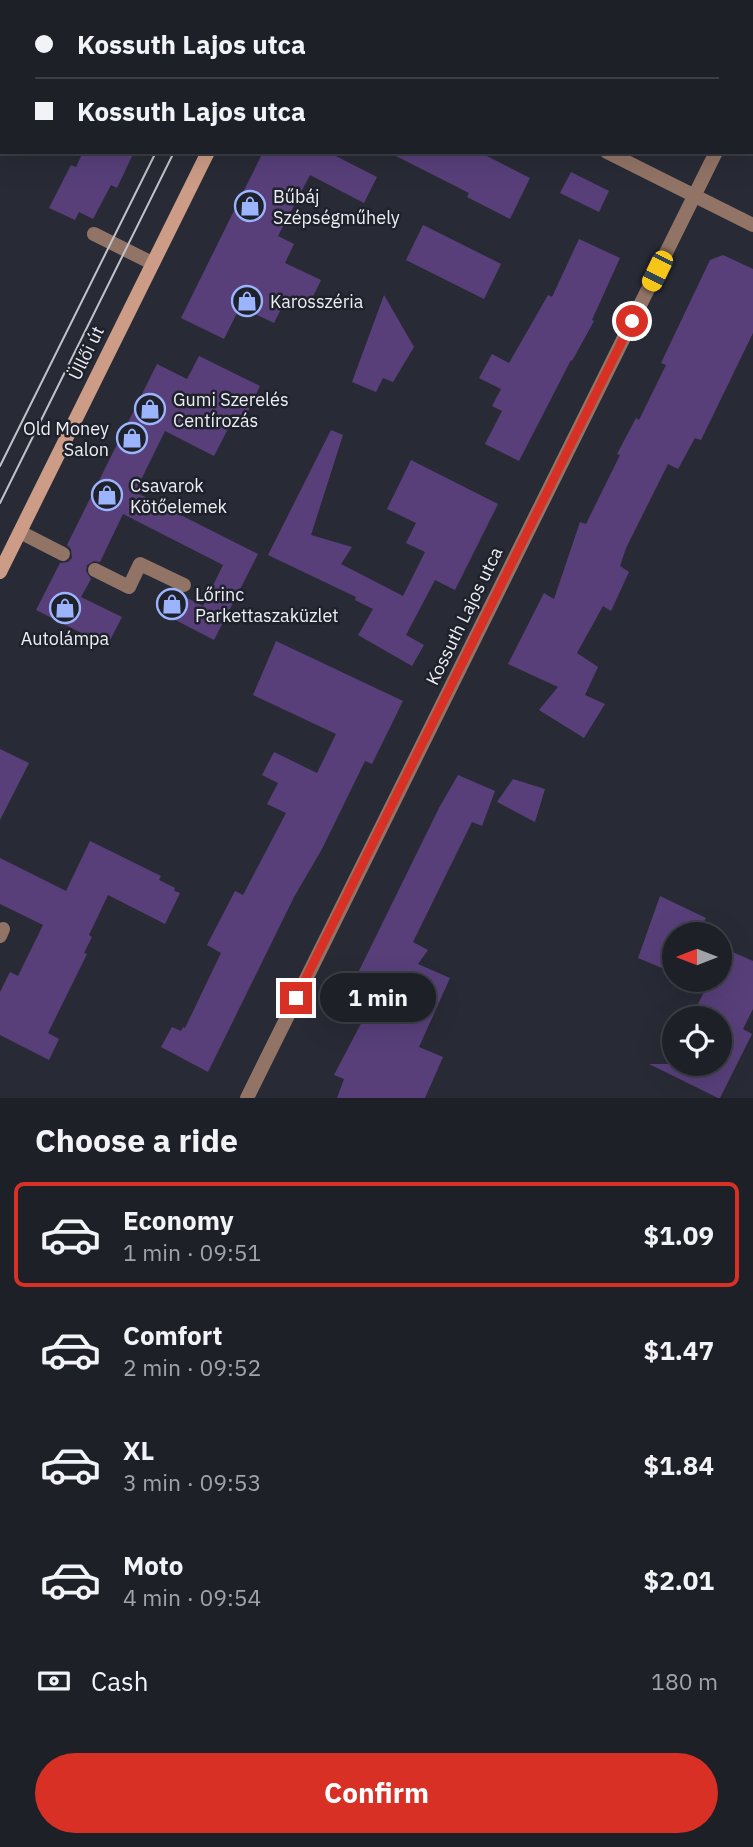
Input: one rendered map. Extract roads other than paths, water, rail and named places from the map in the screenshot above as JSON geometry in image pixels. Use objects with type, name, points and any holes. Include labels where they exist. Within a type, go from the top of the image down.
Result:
[{"type":"main road","name":"Üllői út","points":[[1,566],[207,154]]},
{"type":"street","points":[[611,154],[753,225]]},
{"type":"street","name":"Kossuth Lajos utca","points":[[247,1098],[715,154]]},
{"type":"street","points":[[94,234],[152,263]]},
{"type":"street","points":[[20,532],[63,554]]},
{"type":"street","points":[[95,570],[128,587],[140,564],[184,585]]},
{"type":"tram line","points":[[0,466],[155,154]]},
{"type":"tram line","points":[[0,503],[173,154]]},
{"type":"place","name":"Bűbáj Szépségműhely","points":[[250,206]]},
{"type":"place","name":"Karosszéria","points":[[247,301]]},
{"type":"place","name":"Gumi Szerelés Centírozás","points":[[150,409]]},
{"type":"place","name":"Old Money Salon","points":[[132,438]]},
{"type":"place","name":"Csavarok Kötőelemek","points":[[107,495]]},
{"type":"place","name":"Lőrinc Parkettaszaküzlet","points":[[172,604]]},
{"type":"place","name":"Autolámpa","points":[[65,608]]}]
